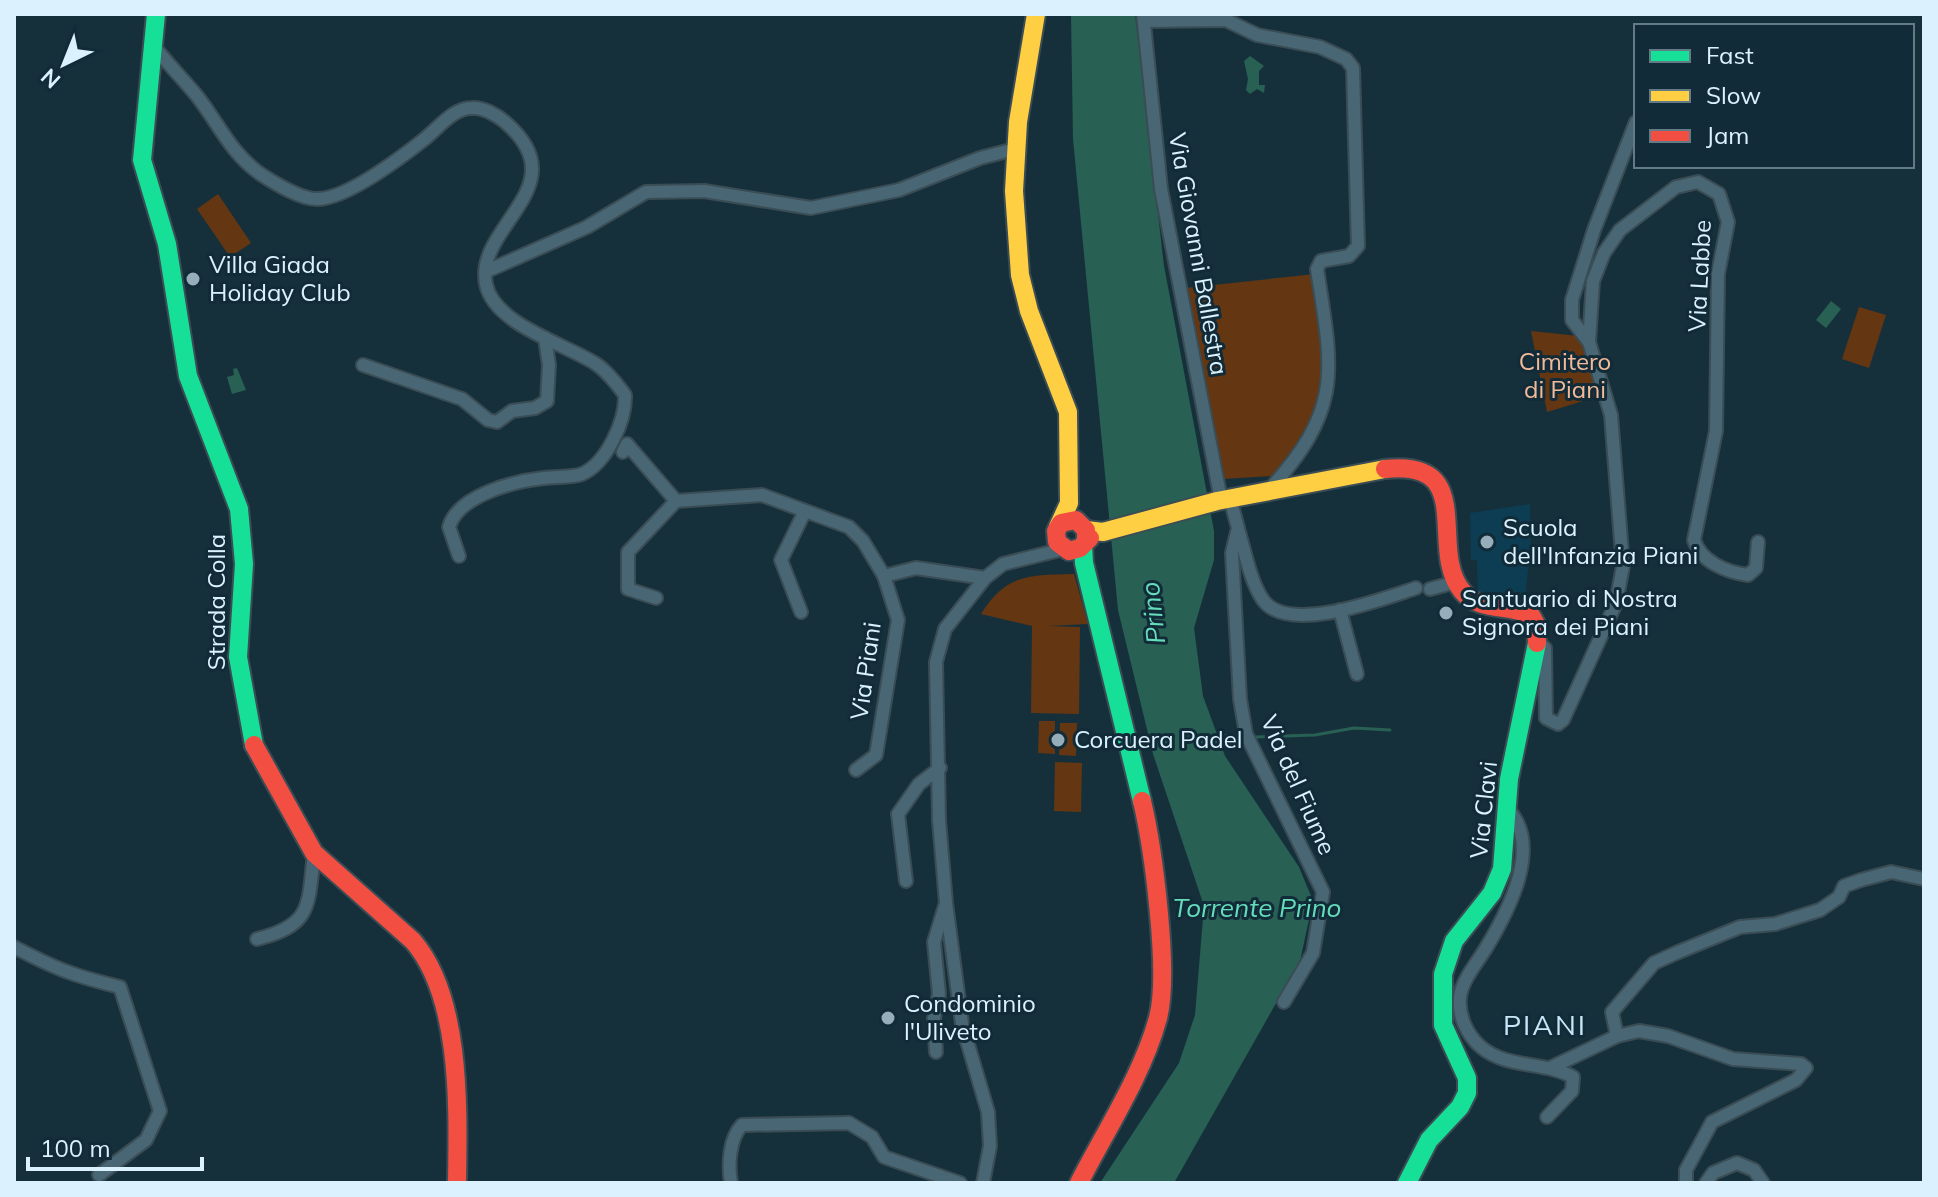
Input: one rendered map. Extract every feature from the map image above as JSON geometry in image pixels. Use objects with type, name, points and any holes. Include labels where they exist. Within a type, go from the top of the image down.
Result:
[{"type":"street","name":"Strada Colla","points":[[156,14],[142,160],[167,244],[188,376],[239,509],[244,564],[237,642],[250,732],[259,758],[314,853],[413,941],[433,969],[439,983],[458,1090],[457,1183]]},
{"type":"street","points":[[1036,14],[1015,149],[1015,216],[1020,275],[1041,345],[1068,412],[1069,503],[1082,542],[1152,842],[1161,986],[1158,1017],[1141,1061],[1079,1183]]},
{"type":"street","points":[[1144,17],[1226,20],[1257,35],[1320,47],[1346,59],[1353,68],[1358,246],[1349,256],[1321,261],[1317,269],[1324,314],[1328,390],[1317,426],[1291,465],[1268,491]]},
{"type":"street","name":"Via Giovanni Ballestra","points":[[1144,17],[1161,189],[1222,499]]},
{"type":"street","points":[[153,45],[197,96],[234,152],[279,185],[314,199],[331,197],[377,172],[461,110],[485,110],[504,121],[527,154],[529,188],[519,210],[495,238],[485,281],[500,308],[607,373],[625,395],[626,412],[595,464],[582,474],[541,478],[462,506],[449,527],[459,556]]},
{"type":"street","name":"Via Labbe","points":[[1589,342],[1572,320],[1572,300],[1594,230],[1634,127]]},
{"type":"street","points":[[487,271],[587,227],[646,192],[704,191],[811,208],[899,190],[980,158],[1015,149]]},
{"type":"street","name":"Via Labbe","points":[[1537,641],[1545,648],[1546,718],[1558,724],[1563,720],[1616,603],[1623,566],[1611,415],[1589,342],[1593,281],[1604,253],[1620,230],[1678,186],[1700,182],[1718,192],[1728,222],[1718,274],[1716,431],[1694,540],[1706,558],[1730,572],[1748,575],[1756,568],[1758,542]]},
{"type":"street","points":[[363,365],[462,399],[488,420],[497,422],[512,411],[535,408],[547,401],[549,365],[545,338]]},
{"type":"street","points":[[623,452],[627,444],[676,501],[628,552],[628,589],[656,598]]},
{"type":"street","points":[[983,1183],[990,1146],[988,1112],[962,1024],[946,903],[939,820],[936,662],[945,629],[985,578],[1003,564],[1222,499],[1382,468],[1427,475],[1443,490],[1448,502],[1456,582],[1480,606],[1530,611],[1535,619],[1537,641]]},
{"type":"street","name":"Via Piani","points":[[676,501],[762,495],[849,527],[863,541],[884,576],[898,620],[876,755],[856,770]]},
{"type":"street","name":"Via del Fiume","points":[[1222,499],[1238,528],[1259,592],[1271,608],[1297,616],[1340,610],[1416,588]]},
{"type":"street","points":[[1069,503],[1057,529],[1057,542],[1082,542]]},
{"type":"street","points":[[801,612],[781,560],[804,513]]},
{"type":"street","points":[[1034,555],[1057,529],[1071,519],[1082,542]]},
{"type":"street","name":"Via del Fiume","points":[[1238,528],[1232,553],[1240,699],[1246,734],[1323,892],[1313,953],[1284,1002]]},
{"type":"street","points":[[884,576],[916,568],[985,578]]},
{"type":"street","points":[[1430,589],[1456,582]]},
{"type":"street","points":[[1340,610],[1357,674]]},
{"type":"street","name":"Via Clavi","points":[[1407,1183],[1430,1139],[1456,1112],[1468,1090],[1469,1080],[1445,1032],[1441,984],[1451,942],[1497,884],[1506,853],[1509,778],[1537,641]]},
{"type":"street","points":[[906,881],[898,814],[919,784],[940,768]]},
{"type":"street","points":[[1506,807],[1519,820],[1524,848],[1500,924],[1465,981],[1460,997],[1461,1014],[1473,1039],[1485,1050],[1513,1063],[1552,1067],[1573,1077],[1575,1084],[1564,1102],[1547,1117]]},
{"type":"street","points":[[257,939],[288,930],[298,923],[308,894],[314,853]]},
{"type":"street","points":[[1617,1036],[1612,1012],[1654,963],[1740,927],[1775,924],[1820,910],[1830,905],[1844,886],[1853,883],[1891,872],[1924,879]]},
{"type":"street","points":[[936,1052],[934,1018],[939,994],[934,942],[946,903]]},
{"type":"street","points":[[14,947],[62,972],[120,987],[160,1111],[146,1140],[99,1175]]},
{"type":"street","points":[[1552,1067],[1617,1036],[1639,1031],[1668,1036],[1733,1059],[1801,1064],[1806,1068],[1796,1080],[1712,1122],[1686,1170],[1686,1183]]},
{"type":"street","points":[[731,1183],[735,1133],[742,1125],[849,1123],[872,1137],[884,1157],[957,1183]]},
{"type":"street","points":[[1706,1183],[1713,1173],[1737,1163],[1754,1170],[1763,1183]]},
{"type":"shaded area","points":[[1530,504],[1531,547],[1525,595],[1478,596],[1477,560],[1471,560],[1470,513]]},
{"type":"green space","points":[[218,194],[251,243],[230,257],[197,209]]},
{"type":"green space","points":[[1315,274],[1324,332],[1326,371],[1325,391],[1313,427],[1274,476],[1223,479],[1185,288]]},
{"type":"green space","points":[[1859,307],[1886,315],[1869,368],[1842,359]]},
{"type":"green space","name":"Cimitero di Piani","points":[[1531,331],[1579,336],[1603,395],[1547,412]]},
{"type":"green space","points":[[1074,574],[1088,624],[1048,626],[1080,627],[1079,714],[1031,713],[1032,626],[981,614],[1000,591],[1020,579]]},
{"type":"green space","points":[[1039,721],[1055,721],[1055,754],[1038,753]]},
{"type":"green space","points":[[1060,723],[1077,723],[1076,756],[1059,755]]},
{"type":"green space","points":[[1055,762],[1082,763],[1081,812],[1054,811]]},
{"type":"water","name":"Torrente Prino","points":[[1071,14],[1135,14],[1164,266],[1214,531],[1214,560],[1194,628],[1203,696],[1225,756],[1299,867],[1313,901],[1300,961],[1174,1183],[1100,1183],[1179,1063],[1195,1015],[1204,906],[1153,754],[1118,610],[1073,139]]},
{"type":"water","points":[[1250,56],[1264,66],[1259,71],[1259,85],[1265,85],[1264,93],[1257,89],[1250,94],[1246,90],[1248,79],[1244,61]]},
{"type":"water","points":[[1831,301],[1841,309],[1826,328],[1816,320]]},
{"type":"water","points":[[237,368],[246,390],[232,394],[227,377],[234,375],[233,369]]},
{"type":"waterway","points":[[1255,737],[1315,735],[1354,728],[1390,730]]},
{"type":"waterway","points":[[1215,735],[1239,736]]},
{"type":"traffic: fast","points":[[156,14],[142,160],[167,244],[188,376],[239,509],[244,564],[238,657],[254,745]]},
{"type":"traffic: fast","points":[[1083,545],[1084,563],[1142,801]]},
{"type":"traffic: fast","points":[[1407,1183],[1429,1140],[1460,1107],[1467,1093],[1467,1078],[1443,1025],[1443,974],[1454,941],[1492,893],[1502,869],[1509,779],[1537,643]]},
{"type":"traffic: slow","points":[[1036,14],[1018,122],[1014,191],[1020,275],[1029,311],[1068,412],[1069,503],[1058,527]]},
{"type":"traffic: slow","points":[[1086,530],[1103,532],[1217,501],[1385,469]]},
{"type":"traffic: jam","points":[[1385,469],[1414,470],[1432,478],[1441,492],[1446,510],[1452,573],[1462,591],[1477,602],[1531,615],[1536,624],[1537,643]]},
{"type":"traffic: jam","points":[[1086,540],[1086,530],[1076,520],[1061,523],[1056,531],[1057,542],[1069,551],[1080,548],[1090,538]]},
{"type":"traffic: jam","points":[[254,745],[314,853],[413,941],[429,965],[441,993],[454,1056],[457,1183]]},
{"type":"traffic: jam","points":[[1079,1183],[1133,1082],[1158,1018],[1161,942],[1151,848],[1142,801]]},
{"type":"place","name":"Villa Giada Holiday Club","points":[[193,279]]},
{"type":"place","name":"Scuola dell'Infanzia Piani","points":[[1487,542]]},
{"type":"place","name":"Santuario di Nostra Signora dei Piani","points":[[1446,613]]},
{"type":"place","name":"Corcuera Padel","points":[[1058,740]]},
{"type":"place","name":"Condominio l'Uliveto","points":[[888,1018]]},
{"type":"district","name":"PIANI","points":[[1545,1025]]},
{"type":"water label","name":"Prino","points":[[1153,613]]}]
